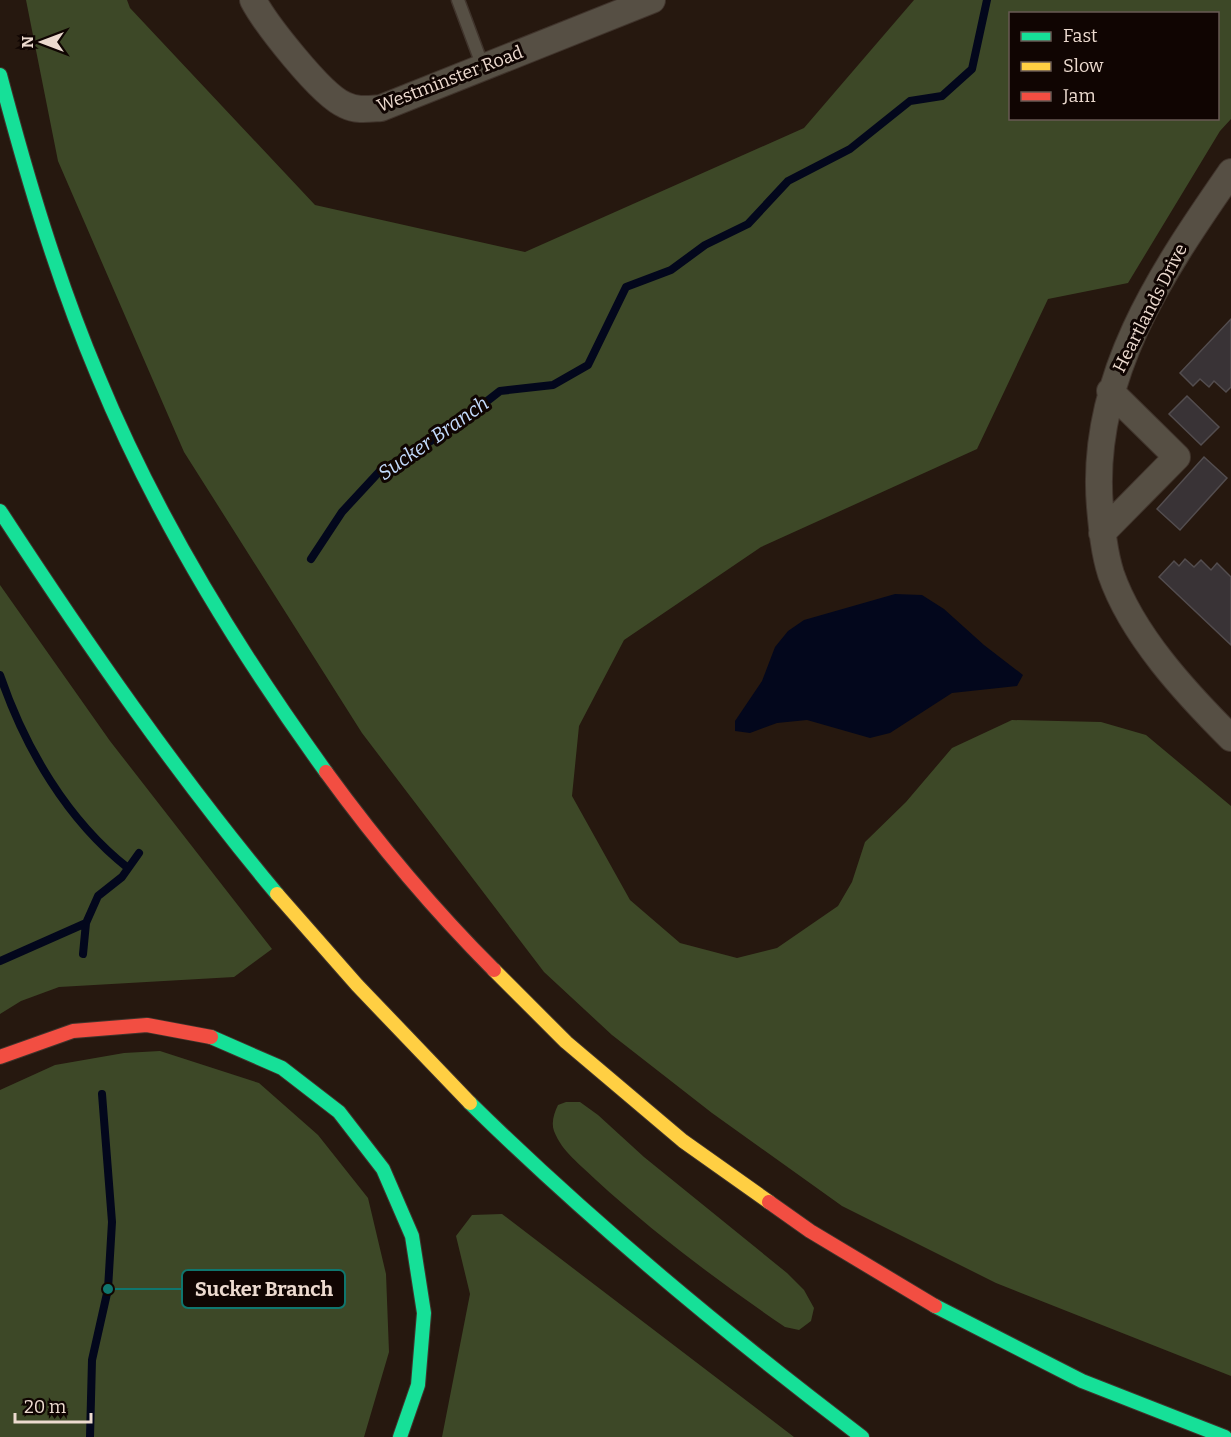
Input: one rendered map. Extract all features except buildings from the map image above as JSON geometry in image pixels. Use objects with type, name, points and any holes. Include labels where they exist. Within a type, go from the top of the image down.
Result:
[{"type":"highway","points":[[0,75],[32,194],[71,307],[116,418],[170,525],[228,631],[292,729],[369,833],[446,921],[529,1010],[618,1089],[708,1161],[804,1230],[892,1283],[991,1337],[1071,1376],[1179,1422],[1225,1437]]},
{"type":"highway","points":[[0,511],[61,605],[218,821],[307,927],[421,1053],[511,1143],[615,1239],[701,1313],[862,1437]]},
{"type":"highway","points":[[0,1056],[58,1033],[102,1026],[144,1024],[229,1040],[265,1056],[302,1078],[333,1105],[362,1139],[389,1179],[410,1228],[423,1283],[424,1343],[421,1364],[416,1395],[400,1437]]},
{"type":"street","name":"Westminster Road","points":[[253,0],[263,19],[326,91],[342,104],[359,110],[381,108],[652,0]]},
{"type":"street","name":"Heartlands Drive","points":[[1231,172],[1192,228],[1149,302],[1124,352],[1110,391],[1100,442],[1098,483],[1102,533],[1111,574],[1130,612],[1165,666],[1231,738]]},
{"type":"street","points":[[1102,533],[1177,457],[1110,391]]},
{"type":"lane","points":[[458,0],[483,67]]},
{"type":"green space","points":[[26,0],[127,0],[130,8],[315,205],[525,252],[804,128],[914,0],[1231,0],[1231,119],[1220,131],[1128,283],[1048,299],[977,449],[761,547],[624,640],[579,726],[572,796],[630,900],[680,943],[737,958],[777,948],[838,906],[852,882],[865,842],[906,802],[952,748],[1012,720],[1101,722],[1146,735],[1231,806],[1231,1376],[996,1283],[842,1206],[712,1113],[612,1035],[544,972],[362,733],[184,452],[58,161]]},
{"type":"green space","points":[[0,585],[110,741],[272,949],[234,977],[59,987],[21,1001],[0,1014]]},
{"type":"green space","points":[[160,1051],[259,1083],[318,1135],[368,1198],[386,1274],[389,1352],[364,1437],[0,1437],[0,1090],[55,1065],[124,1053]]},
{"type":"green space","points":[[566,1102],[580,1102],[598,1115],[644,1157],[787,1273],[804,1290],[814,1308],[811,1321],[799,1330],[785,1327],[688,1257],[596,1180],[557,1139],[553,1128],[554,1115],[558,1105]]},
{"type":"green space","points":[[502,1214],[794,1437],[442,1437],[470,1294],[456,1236],[472,1215]]},
{"type":"water","points":[[895,594],[922,595],[944,609],[984,645],[1023,675],[1017,686],[952,693],[890,733],[870,738],[807,720],[777,723],[750,733],[735,731],[735,721],[762,681],[775,647],[788,631],[804,620]]},
{"type":"waterway","name":"Sucker Branch","points":[[311,559],[342,512],[379,472],[454,427],[500,391],[553,385],[588,365],[626,287],[671,270],[705,245],[748,224],[788,181],[850,149],[910,101],[942,96],[972,69],[987,0]]},
{"type":"waterway","points":[[0,675],[22,729],[50,781],[86,828],[128,868]]},
{"type":"waterway","name":"Sucker Branch","points":[[83,954],[86,923],[98,896],[122,877],[139,853]]},
{"type":"waterway","points":[[0,961],[86,923]]},
{"type":"waterway","name":"Sucker Branch","points":[[90,1437],[92,1360],[108,1289],[112,1222],[102,1094]]},
{"type":"traffic: fast","points":[[0,75],[56,265],[83,339],[121,428],[172,531],[200,581],[261,678],[326,772]]},
{"type":"traffic: fast","points":[[0,511],[65,610],[133,707],[203,802],[277,894]]},
{"type":"traffic: fast","points":[[211,1037],[282,1068],[339,1112],[383,1169],[412,1236],[424,1313],[418,1385],[400,1437]]},
{"type":"traffic: fast","points":[[470,1103],[564,1192],[710,1318],[862,1437]]},
{"type":"traffic: fast","points":[[935,1306],[1082,1381],[1225,1437]]},
{"type":"traffic: slow","points":[[277,894],[357,985],[470,1103]]},
{"type":"traffic: slow","points":[[494,970],[566,1042],[683,1141],[769,1202]]},
{"type":"traffic: jam","points":[[326,772],[406,874],[494,970]]},
{"type":"traffic: jam","points":[[0,1057],[73,1031],[147,1025],[211,1037]]},
{"type":"traffic: jam","points":[[769,1202],[810,1231],[935,1306]]},
{"type":"place","name":"Sucker Branch","points":[[108,1289]]}]
